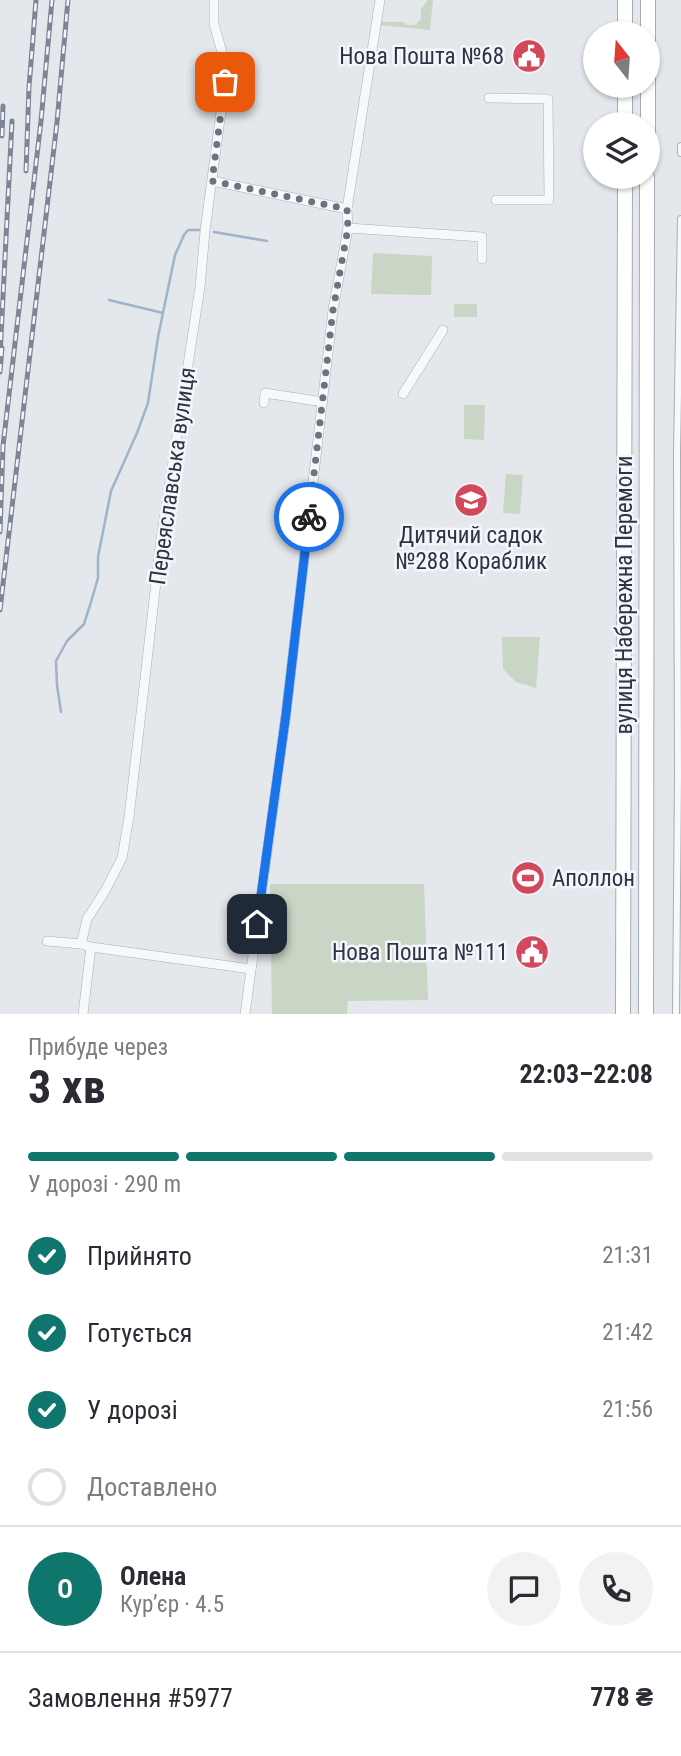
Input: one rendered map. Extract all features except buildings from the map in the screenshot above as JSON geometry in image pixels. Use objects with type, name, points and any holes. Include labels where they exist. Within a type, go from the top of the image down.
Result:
[{"type":"main road","points":[[625,0],[625,21]]},
{"type":"main road","points":[[648,0],[648,112]]},
{"type":"main road","name":"вулиця Набережна Перемоги","points":[[623,1014],[625,189]]},
{"type":"main road","name":"вулиця Набережна Перемоги","points":[[646,1014],[648,189]]},
{"type":"main road","points":[[625,380],[648,380]]},
{"type":"main road","points":[[624,948],[646,948]]},
{"type":"street","name":"Переяславська вулиця","points":[[83,1014],[87,919],[106,891],[122,858],[129,817],[161,539],[200,287],[225,82],[223,56],[214,24],[215,0]]},
{"type":"street","points":[[245,1014],[286,714],[333,310],[348,228],[347,209],[380,0]]},
{"type":"street","points":[[489,98],[548,99],[549,200],[496,200]]},
{"type":"street","points":[[681,146],[681,153]]},
{"type":"street","points":[[212,181],[347,209]]},
{"type":"street","points":[[676,1014],[677,452],[681,219]]},
{"type":"street","points":[[348,228],[482,237],[482,259]]},
{"type":"street","points":[[403,394],[443,330]]},
{"type":"street","points":[[264,403],[265,393],[323,402]]},
{"type":"street","points":[[47,941],[251,969]]},
{"type":"green space","points":[[428,0],[433,0],[430,30],[380,25],[381,22],[403,22],[415,25],[421,19],[421,9]]},
{"type":"green space","points":[[373,253],[432,256],[431,295],[371,294]]},
{"type":"green space","points":[[454,304],[477,304],[477,317],[454,317]]},
{"type":"green space","points":[[464,405],[485,405],[484,440],[464,439]]},
{"type":"green space","points":[[506,474],[523,475],[520,514],[503,513]]},
{"type":"green space","points":[[502,637],[540,637],[536,688],[516,682],[503,669]]},
{"type":"green space","points":[[270,884],[424,884],[428,1000],[348,1001],[347,1014],[272,1014]]},
{"type":"waterway","points":[[61,712],[56,661],[67,641],[84,624],[98,578],[98,557],[111,491],[148,403],[175,255],[188,230],[199,230]]},
{"type":"waterway","points":[[214,232],[267,241]]},
{"type":"waterway","points":[[109,300],[163,313]]},
{"type":"railway","points":[[26,171],[36,0]]},
{"type":"railway","points":[[0,532],[3,446],[41,121],[52,0]]},
{"type":"railway","points":[[0,610],[57,122],[68,0]]},
{"type":"railway","points":[[2,136],[3,106]]},
{"type":"railway","points":[[0,356],[12,121]]},
{"type":"railway","points":[[0,372],[2,348]]},
{"type":"way so far","points":[[225,82],[212,181],[347,209],[348,228],[333,310],[309,517]]},
{"type":"place","name":"Нова Пошта №68","points":[[529,56]]},
{"type":"place","name":"Дитячий садок №288 Кораблик","points":[[471,500]]},
{"type":"place","name":"Аполлон","points":[[528,878]]},
{"type":"place","name":"Нова Пошта №111","points":[[532,952]]},
{"type":"route","points":[[257,924],[286,714],[309,517]]}]
